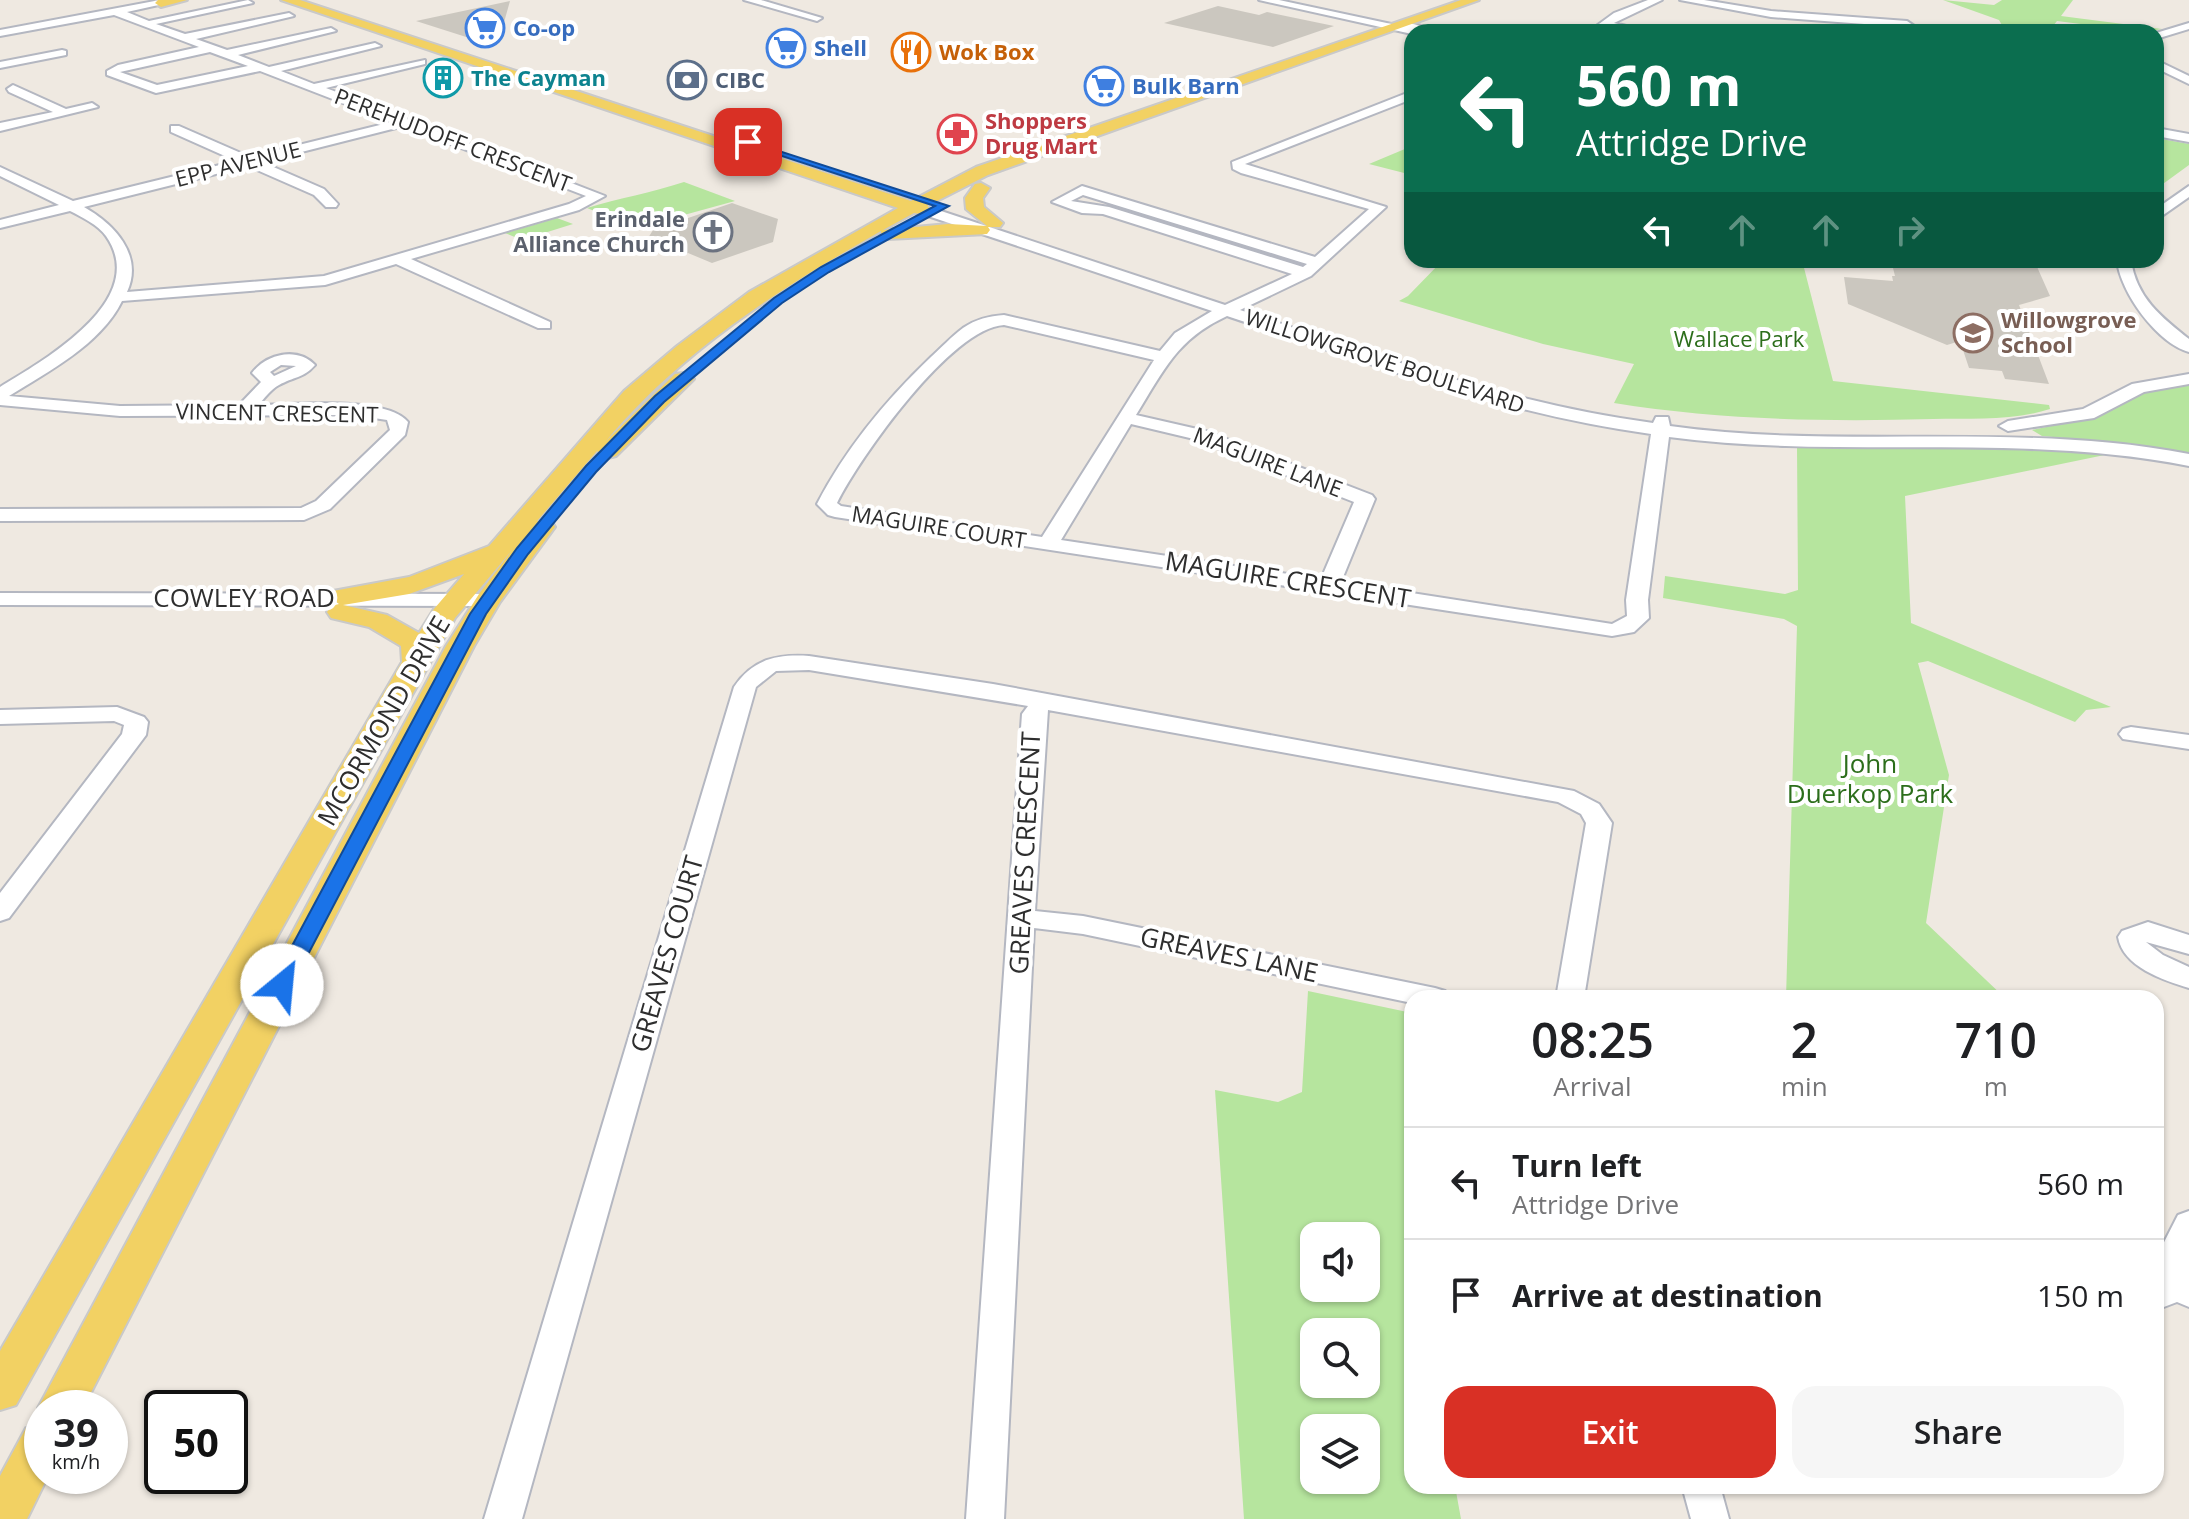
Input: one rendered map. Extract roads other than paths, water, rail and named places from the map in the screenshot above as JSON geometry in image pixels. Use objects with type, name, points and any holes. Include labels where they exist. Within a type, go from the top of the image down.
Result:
[{"type":"main road","points":[[311,0],[859,184],[895,184]]},
{"type":"main road","name":"MCORMOND DRIVE","points":[[1418,24],[1437,12],[1478,2]]},
{"type":"main road","name":"MCORMOND DRIVE","points":[[1427,24],[1478,2]]},
{"type":"main road","points":[[288,8],[929,206]]},
{"type":"main road","points":[[1354,16],[1410,16],[1437,12]]},
{"type":"main road","points":[[1442,24],[1453,15]]},
{"type":"main road","points":[[1354,16],[1367,29],[1371,40],[1404,31]]},
{"type":"main road","name":"MCORMOND DRIVE","points":[[69,1390],[498,548],[632,396],[684,350],[756,296],[982,180],[1059,154],[1201,98],[1404,31]]},
{"type":"main road","points":[[918,184],[982,180],[974,198],[975,209],[988,227]]},
{"type":"main road","points":[[859,184],[860,195],[875,204],[880,231],[988,227]]},
{"type":"main road","name":"MCORMOND DRIVE","points":[[0,1391],[416,664],[466,607],[522,551],[591,469],[659,399],[778,300],[880,231]]},
{"type":"main road","points":[[341,605],[424,583],[498,548]]},
{"type":"main road","points":[[341,605],[378,621],[414,642],[416,664]]},
{"type":"main road","points":[[2,1519],[24,1477]]},
{"type":"street","points":[[749,0],[817,18]]},
{"type":"street","points":[[1264,0],[1354,16]]},
{"type":"street","points":[[1289,0],[1404,29]]},
{"type":"street","points":[[1604,24],[1618,15],[1657,0]]},
{"type":"street","points":[[1685,0],[1771,14],[1907,24]]},
{"type":"street","points":[[0,33],[172,1]]},
{"type":"street","points":[[144,23],[248,3]]},
{"type":"street","points":[[183,38],[288,8]]},
{"type":"street","name":"PEREHUDOFF CRESCENT","points":[[116,12],[598,196],[574,207],[325,280],[118,297]]},
{"type":"street","points":[[2164,34],[2189,26]]},
{"type":"street","points":[[225,54],[331,31]]},
{"type":"street","points":[[211,48],[122,67],[111,73],[156,89],[375,46]]},
{"type":"street","points":[[9,50],[31,59]]},
{"type":"street","points":[[0,65],[62,53]]},
{"type":"street","points":[[315,87],[421,62]]},
{"type":"street","points":[[2164,67],[2189,81]]},
{"type":"street","points":[[6,90],[40,83]]},
{"type":"street","points":[[6,90],[65,113]]},
{"type":"street","points":[[1048,544],[1164,357],[1181,336],[1232,307],[1306,273],[1379,207],[1246,170],[1238,166],[1239,162],[1404,98]]},
{"type":"street","points":[[0,127],[92,107]]},
{"type":"street","name":"EPP AVENUE","points":[[0,224],[406,122]]},
{"type":"street","points":[[175,129],[319,192],[331,204]]},
{"type":"street","points":[[2164,133],[2189,138]]},
{"type":"street","points":[[0,171],[70,206],[110,232],[125,267],[118,297],[102,322],[59,357],[0,397]]},
{"type":"street","points":[[1306,273],[1104,210],[1082,209],[1059,202],[1082,190],[1319,263]]},
{"type":"street","points":[[2164,210],[2187,193]]},
{"type":"street","name":"WILLOWGROVE BOULEVARD","points":[[929,206],[1481,394],[1555,413],[1809,442],[2041,440],[2127,448],[2189,460]]},
{"type":"street","points":[[400,260],[544,325]]},
{"type":"street","points":[[2126,268],[2129,284],[2142,306],[2189,347]]},
{"type":"street","name":"MAGUIRE COURT","points":[[1048,544],[835,511],[827,504],[859,451],[906,393],[969,331],[982,324],[1004,320],[1164,357]]},
{"type":"street","name":"WILLOWGROVE BOULEVARD","points":[[1661,426],[1808,431],[2025,425],[2088,414],[2138,388],[2189,379]]},
{"type":"street","points":[[244,410],[271,382]]},
{"type":"street","name":"VINCENT CRESCENT","points":[[0,397],[120,411],[376,412],[392,416],[399,422],[399,431],[323,505],[304,514],[0,515]]},
{"type":"street","name":"MAGUIRE LANE","points":[[1126,418],[1200,435],[1365,499],[1329,585]]},
{"type":"street","name":"MAGUIRE CRESCENT","points":[[1048,544],[1612,630],[1626,627],[1638,618],[1637,600],[1661,426]]},
{"type":"street","name":"COWLEY ROAD","points":[[0,599],[466,607]]},
{"type":"street","name":"COWLEY ROAD","points":[[0,615],[341,605]]},
{"type":"street","name":"GREAVES COURT","points":[[503,1519],[745,687],[752,673],[770,664],[820,664],[993,691],[1042,702]]},
{"type":"street","name":"GREAVES CRESCENT","points":[[985,1519],[1034,714],[1042,702],[1565,796],[1590,809],[1599,823],[1571,990]]},
{"type":"street","points":[[0,717],[117,714],[136,722],[134,735],[0,912]]},
{"type":"street","points":[[2131,734],[2189,742]]},
{"type":"street","name":"GREAVES LANE","points":[[1022,918],[1083,925],[1404,992]]},
{"type":"street","points":[[2189,945],[2148,931],[2132,937],[2134,949],[2189,978]]},
{"type":"street","points":[[2175,1292],[2174,1254],[2189,1224]]},
{"type":"street","points":[[1703,1494],[1710,1519]]},
{"type":"place","name":"Co-op","points":[[485,28]]},
{"type":"place","name":"Shell","points":[[786,48]]},
{"type":"place","name":"Wok Box","points":[[911,52]]},
{"type":"place","name":"The Cayman","points":[[443,78]]},
{"type":"place","name":"CIBC","points":[[687,80]]},
{"type":"place","name":"Bulk Barn","points":[[1104,86]]},
{"type":"place","name":"Shoppers Drug Mart","points":[[957,134]]},
{"type":"place","name":"Erindale Alliance Church","points":[[713,232]]},
{"type":"place","name":"Willowgrove School","points":[[1973,333]]},
{"type":"park label","name":"Wallace Park","points":[[1739,339]]},
{"type":"park label","name":"John Duerkop Park","points":[[1870,779]]}]
